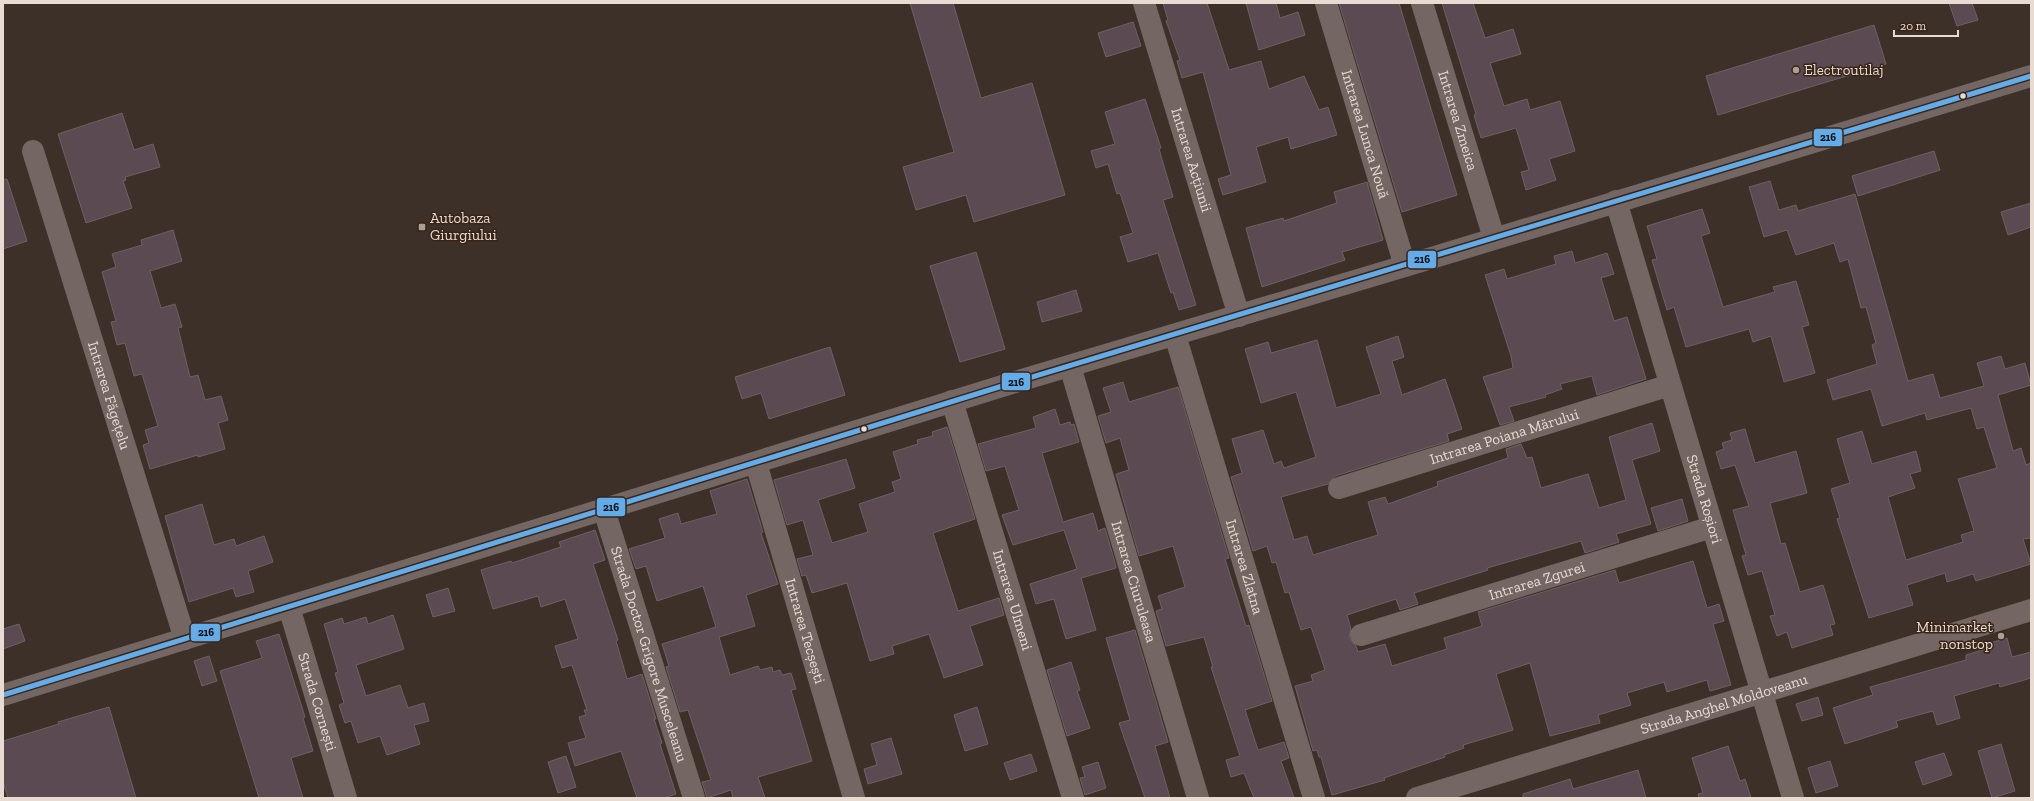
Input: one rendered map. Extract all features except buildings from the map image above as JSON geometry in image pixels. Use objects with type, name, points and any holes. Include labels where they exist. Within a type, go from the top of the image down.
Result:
[{"type":"street","name":"Intrarea Acțiunii","points":[[1144,3],[1240,316]]},
{"type":"street","name":"Intrarea Lunca Nouă","points":[[1326,3],[1405,266]]},
{"type":"street","name":"Intrarea Zmeica","points":[[1422,3],[1494,238]]},
{"type":"street","points":[[3,695],[756,463],[952,401],[1240,316],[2031,76]]},
{"type":"street","name":"Intrarea Făgețelu","points":[[33,151],[185,639]]},
{"type":"street","name":"Strada Roșiori","points":[[1616,201],[1793,798]]},
{"type":"street","name":"Intrarea Zlatna","points":[[1175,335],[1314,798]]},
{"type":"street","name":"Intrarea Ciuruleasa","points":[[1070,366],[1198,798]]},
{"type":"street","name":"Intrarea Poiana Mărului","points":[[1339,488],[1670,385]]},
{"type":"street","name":"Intrarea Ulmeni","points":[[952,401],[1073,798]]},
{"type":"street","name":"Intrarea Tecșești","points":[[756,463],[854,798]]},
{"type":"street","name":"Strada Doctor Grigore Musceleanu","points":[[604,510],[694,798]]},
{"type":"street","name":"Intrarea Zgurei","points":[[1361,635],[1712,527]]},
{"type":"street","name":"Strada Cornești","points":[[289,607],[346,798]]},
{"type":"street","name":"Strada Anghel Moldoveanu","points":[[1416,798],[1761,694],[2031,610]]},
{"type":"transit line","name":"216","points":[[3,695],[1012,383],[2031,76]]},
{"type":"place","name":"Electroutilaj","points":[[1796,70]]},
{"type":"place","name":"Autobaza Giurgiului","points":[[422,227]]},
{"type":"place","name":"Minimarket nonstop","points":[[2001,636]]}]
